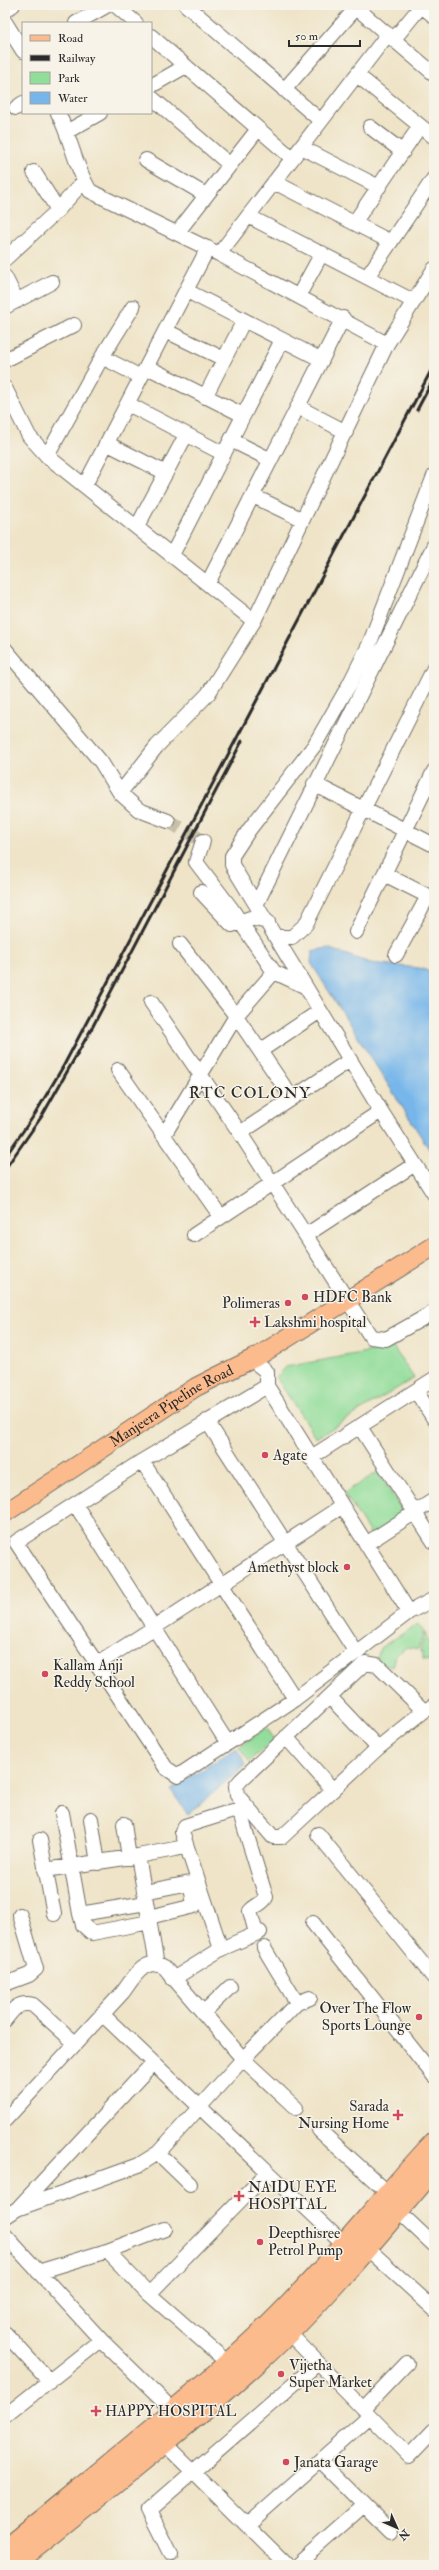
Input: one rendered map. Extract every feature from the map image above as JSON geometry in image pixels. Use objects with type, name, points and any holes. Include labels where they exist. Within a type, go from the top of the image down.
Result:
[{"type":"highway","points":[[13,2565],[164,2443],[262,2358],[288,2332],[366,2247],[393,2202],[434,2143]]},
{"type":"highway","points":[[5,2550],[228,2363],[276,2318],[345,2246],[393,2202],[434,2168]]},
{"type":"main road","points":[[232,1371],[254,1361],[434,1246]]},
{"type":"main road","name":"Manjeera Pipeline Road","points":[[5,1513],[196,1387],[232,1371]]},
{"type":"main road","name":"Manjeera Pipeline Road","points":[[5,1521],[203,1395],[232,1371]]},
{"type":"street","points":[[5,10],[13,5]]},
{"type":"street","points":[[78,22],[108,5],[134,22]]},
{"type":"street","points":[[186,5],[321,121]]},
{"type":"street","points":[[284,90],[354,6],[434,74]]},
{"type":"street","points":[[85,485],[108,444],[187,290],[213,251],[248,216],[357,75],[391,37],[422,6],[434,16]]},
{"type":"street","points":[[5,22],[10,39],[22,50]]},
{"type":"street","points":[[152,37],[292,158]]},
{"type":"street","points":[[152,85],[186,66]]},
{"type":"street","points":[[357,75],[434,137]]},
{"type":"street","points":[[152,98],[230,165]]},
{"type":"street","points":[[59,114],[68,131],[84,181],[90,191],[299,295],[343,318],[387,344]]},
{"type":"street","points":[[68,131],[98,114]]},
{"type":"street","points":[[354,223],[420,126]]},
{"type":"street","points":[[370,127],[403,152]]},
{"type":"street","points":[[177,233],[258,128]]},
{"type":"street","points":[[301,147],[379,187]]},
{"type":"street","points":[[146,160],[206,195]]},
{"type":"street","points":[[34,172],[58,210]]},
{"type":"street","points":[[367,277],[434,178]]},
{"type":"street","points":[[5,259],[58,210],[84,181]]},
{"type":"street","points":[[274,182],[391,242]]},
{"type":"street","points":[[248,216],[413,301]]},
{"type":"street","points":[[299,295],[322,253]]},
{"type":"street","points":[[120,792],[156,746],[208,694],[254,621],[301,519],[346,432],[387,344],[434,268]]},
{"type":"street","points":[[5,277],[11,304],[52,282]]},
{"type":"street","points":[[187,290],[322,360]]},
{"type":"street","points":[[47,456],[102,358],[133,308]]},
{"type":"street","points":[[208,583],[343,318]]},
{"type":"street","points":[[205,397],[244,320]]},
{"type":"street","points":[[5,360],[74,325]]},
{"type":"street","points":[[166,331],[224,359]]},
{"type":"street","points":[[172,555],[282,340]]},
{"type":"street","points":[[102,358],[144,372],[205,397],[243,415]]},
{"type":"street","points":[[5,388],[29,436],[47,456],[254,621]]},
{"type":"street","points":[[128,404],[224,454]]},
{"type":"street","points":[[298,407],[346,432]]},
{"type":"street","points":[[137,527],[186,435]]},
{"type":"street","points":[[231,440],[271,460]]},
{"type":"street","points":[[108,444],[166,473]]},
{"type":"street","points":[[375,646],[434,476]]},
{"type":"street","points":[[253,496],[301,519]]},
{"type":"street","points":[[257,903],[314,784],[375,646],[434,545]]},
{"type":"street","points":[[5,649],[101,762],[120,792],[139,810],[168,821]]},
{"type":"street","points":[[277,937],[292,937],[306,924],[434,668]]},
{"type":"street","points":[[363,671],[314,746],[249,830],[232,856],[235,872],[257,903],[304,986],[380,1111],[434,1194]]},
{"type":"street","points":[[356,932],[434,771]]},
{"type":"street","points":[[314,784],[365,808],[434,844]]},
{"type":"street","points":[[203,841],[196,862],[241,923],[274,972],[304,986]]},
{"type":"street","points":[[384,874],[431,898],[396,955]]},
{"type":"street","points":[[201,892],[232,925],[241,923],[243,919],[250,918],[268,922]]},
{"type":"street","points":[[180,944],[236,1016],[292,1098]]},
{"type":"street","points":[[164,1135],[236,1016],[274,972]]},
{"type":"street","points":[[151,1002],[240,1134],[371,1337],[376,1339],[386,1339],[434,1312]]},
{"type":"street","points":[[260,1051],[320,1011]]},
{"type":"street","points":[[240,1134],[350,1060]]},
{"type":"street","points":[[118,1070],[222,1217]]},
{"type":"street","points":[[194,1235],[380,1111]]},
{"type":"street","points":[[306,1235],[415,1164]]},
{"type":"street","points":[[254,1361],[262,1366],[267,1372],[266,1384],[272,1390],[310,1458],[409,1612]]},
{"type":"street","points":[[310,1458],[434,1379]]},
{"type":"street","points":[[266,1384],[16,1542],[96,1665],[171,1773],[178,1776],[227,1742],[295,1699],[355,1651],[409,1612],[434,1600]]},
{"type":"street","points":[[416,1391],[434,1419]]},
{"type":"street","points":[[208,1421],[355,1651]]},
{"type":"street","points":[[360,1427],[434,1542]]},
{"type":"street","points":[[142,1461],[295,1699]]},
{"type":"street","points":[[366,1544],[434,1500]]},
{"type":"street","points":[[75,1504],[227,1742]]},
{"type":"street","points":[[96,1665],[342,1507]]},
{"type":"street","points":[[372,1662],[429,1709],[378,1748],[282,1837],[273,1837],[237,1795],[236,1786],[365,1663],[372,1662]]},
{"type":"street","points":[[330,1697],[378,1748]]},
{"type":"street","points":[[286,1737],[333,1790]]},
{"type":"street","points":[[173,1978],[219,1945],[256,1930],[250,1911],[255,1906],[262,1903],[266,1897],[240,1813],[233,1811],[185,1826],[182,1832],[219,1945]]},
{"type":"street","points":[[62,1813],[80,1914],[83,1925],[92,1933],[150,1920],[194,1906],[190,1883],[174,1825]]},
{"type":"street","points":[[91,1819],[98,1862]]},
{"type":"street","points":[[124,1824],[145,1898],[157,1964]]},
{"type":"street","points":[[318,1834],[434,1978]]},
{"type":"street","points":[[40,1840],[54,1914]]},
{"type":"street","points":[[45,1870],[133,1857],[180,1848]]},
{"type":"street","points":[[80,1914],[145,1898],[190,1883]]},
{"type":"street","points":[[5,1984],[29,1975],[36,1969],[20,1916]]},
{"type":"street","points":[[313,1922],[434,2076]]},
{"type":"street","points":[[264,1948],[297,2003]]},
{"type":"street","points":[[5,2120],[102,2014],[142,1967],[157,1964],[164,1967],[243,2059],[296,2108]]},
{"type":"street","points":[[203,2013],[230,1987]]},
{"type":"street","points":[[17,2209],[139,2165],[158,2153],[243,2059],[297,2003],[310,1998]]},
{"type":"street","points":[[5,2020],[18,2005],[26,2003],[33,2005],[75,2043]]},
{"type":"street","points":[[102,2014],[199,2109],[345,2246]]},
{"type":"street","points":[[5,2217],[17,2209],[153,2063]]},
{"type":"street","points":[[319,2130],[393,2202],[434,2245]]},
{"type":"street","points":[[158,2153],[190,2184]]},
{"type":"street","points":[[149,2294],[267,2173]]},
{"type":"street","points":[[38,2272],[107,2250],[165,2229]]},
{"type":"street","points":[[5,2235],[101,2340],[173,2410]]},
{"type":"street","points":[[366,2247],[434,2308]]},
{"type":"street","points":[[107,2250],[149,2294],[228,2363]]},
{"type":"street","points":[[288,2332],[409,2456],[434,2430]]},
{"type":"street","points":[[5,2333],[50,2382]]},
{"type":"street","points":[[5,2416],[50,2382],[101,2340]]},
{"type":"street","points":[[172,2554],[149,2510],[318,2363]]},
{"type":"street","points":[[247,2525],[320,2461],[367,2412],[407,2363]]},
{"type":"street","points":[[164,2443],[287,2565]]},
{"type":"street","points":[[320,2461],[391,2532]]},
{"type":"street","points":[[296,2565],[364,2505]]},
{"type":"green space","points":[[393,1347],[414,1378],[316,1438],[276,1377],[286,1367]]},
{"type":"green space","points":[[378,1472],[406,1517],[373,1538],[344,1493]]},
{"type":"green space","points":[[418,1624],[424,1632],[418,1649],[407,1647],[396,1655],[393,1667],[376,1663],[380,1648]]},
{"type":"green space","points":[[425,1633],[434,1654],[434,1661],[423,1659],[423,1653],[420,1651]]},
{"type":"green space","points":[[267,1727],[274,1740],[249,1761],[239,1747]]},
{"type":"water","points":[[327,948],[370,963],[419,968],[434,973],[434,1157],[311,963],[312,951]]},
{"type":"water","points":[[236,1748],[246,1764],[188,1815],[171,1790]]},
{"type":"tunnel","points":[[168,821],[203,841]]},
{"type":"railway","points":[[5,1157],[35,1114],[64,1065],[434,365]]},
{"type":"railway","points":[[417,410],[434,378]]},
{"type":"railway","points":[[5,1169],[42,1116],[93,1026],[242,741]]},
{"type":"place","name":"HDFC Bank","points":[[305,1297]]},
{"type":"place","name":"Polimeras","points":[[288,1303]]},
{"type":"place","name":"Lakshmi hospital","points":[[255,1322]]},
{"type":"place","name":"Agate","points":[[265,1455]]},
{"type":"place","name":"Amethyst block","points":[[347,1567]]},
{"type":"place","name":"Kallam Anji Reddy School","points":[[45,1674]]},
{"type":"place","name":"Over The Flow Sports Lounge","points":[[419,2017]]},
{"type":"place","name":"Sarada Nursing Home","points":[[398,2115]]},
{"type":"place","name":"NAIDU EYE HOSPITAL","points":[[239,2196]]},
{"type":"place","name":"Deepthisree Petrol Pump","points":[[260,2242]]},
{"type":"place","name":"Vijetha Super Market","points":[[281,2374]]},
{"type":"place","name":"HAPPY HOSPITAL","points":[[96,2411]]},
{"type":"place","name":"Janata Garage","points":[[286,2462]]},
{"type":"district","name":"RTC COLONY","points":[[250,1092]]}]
